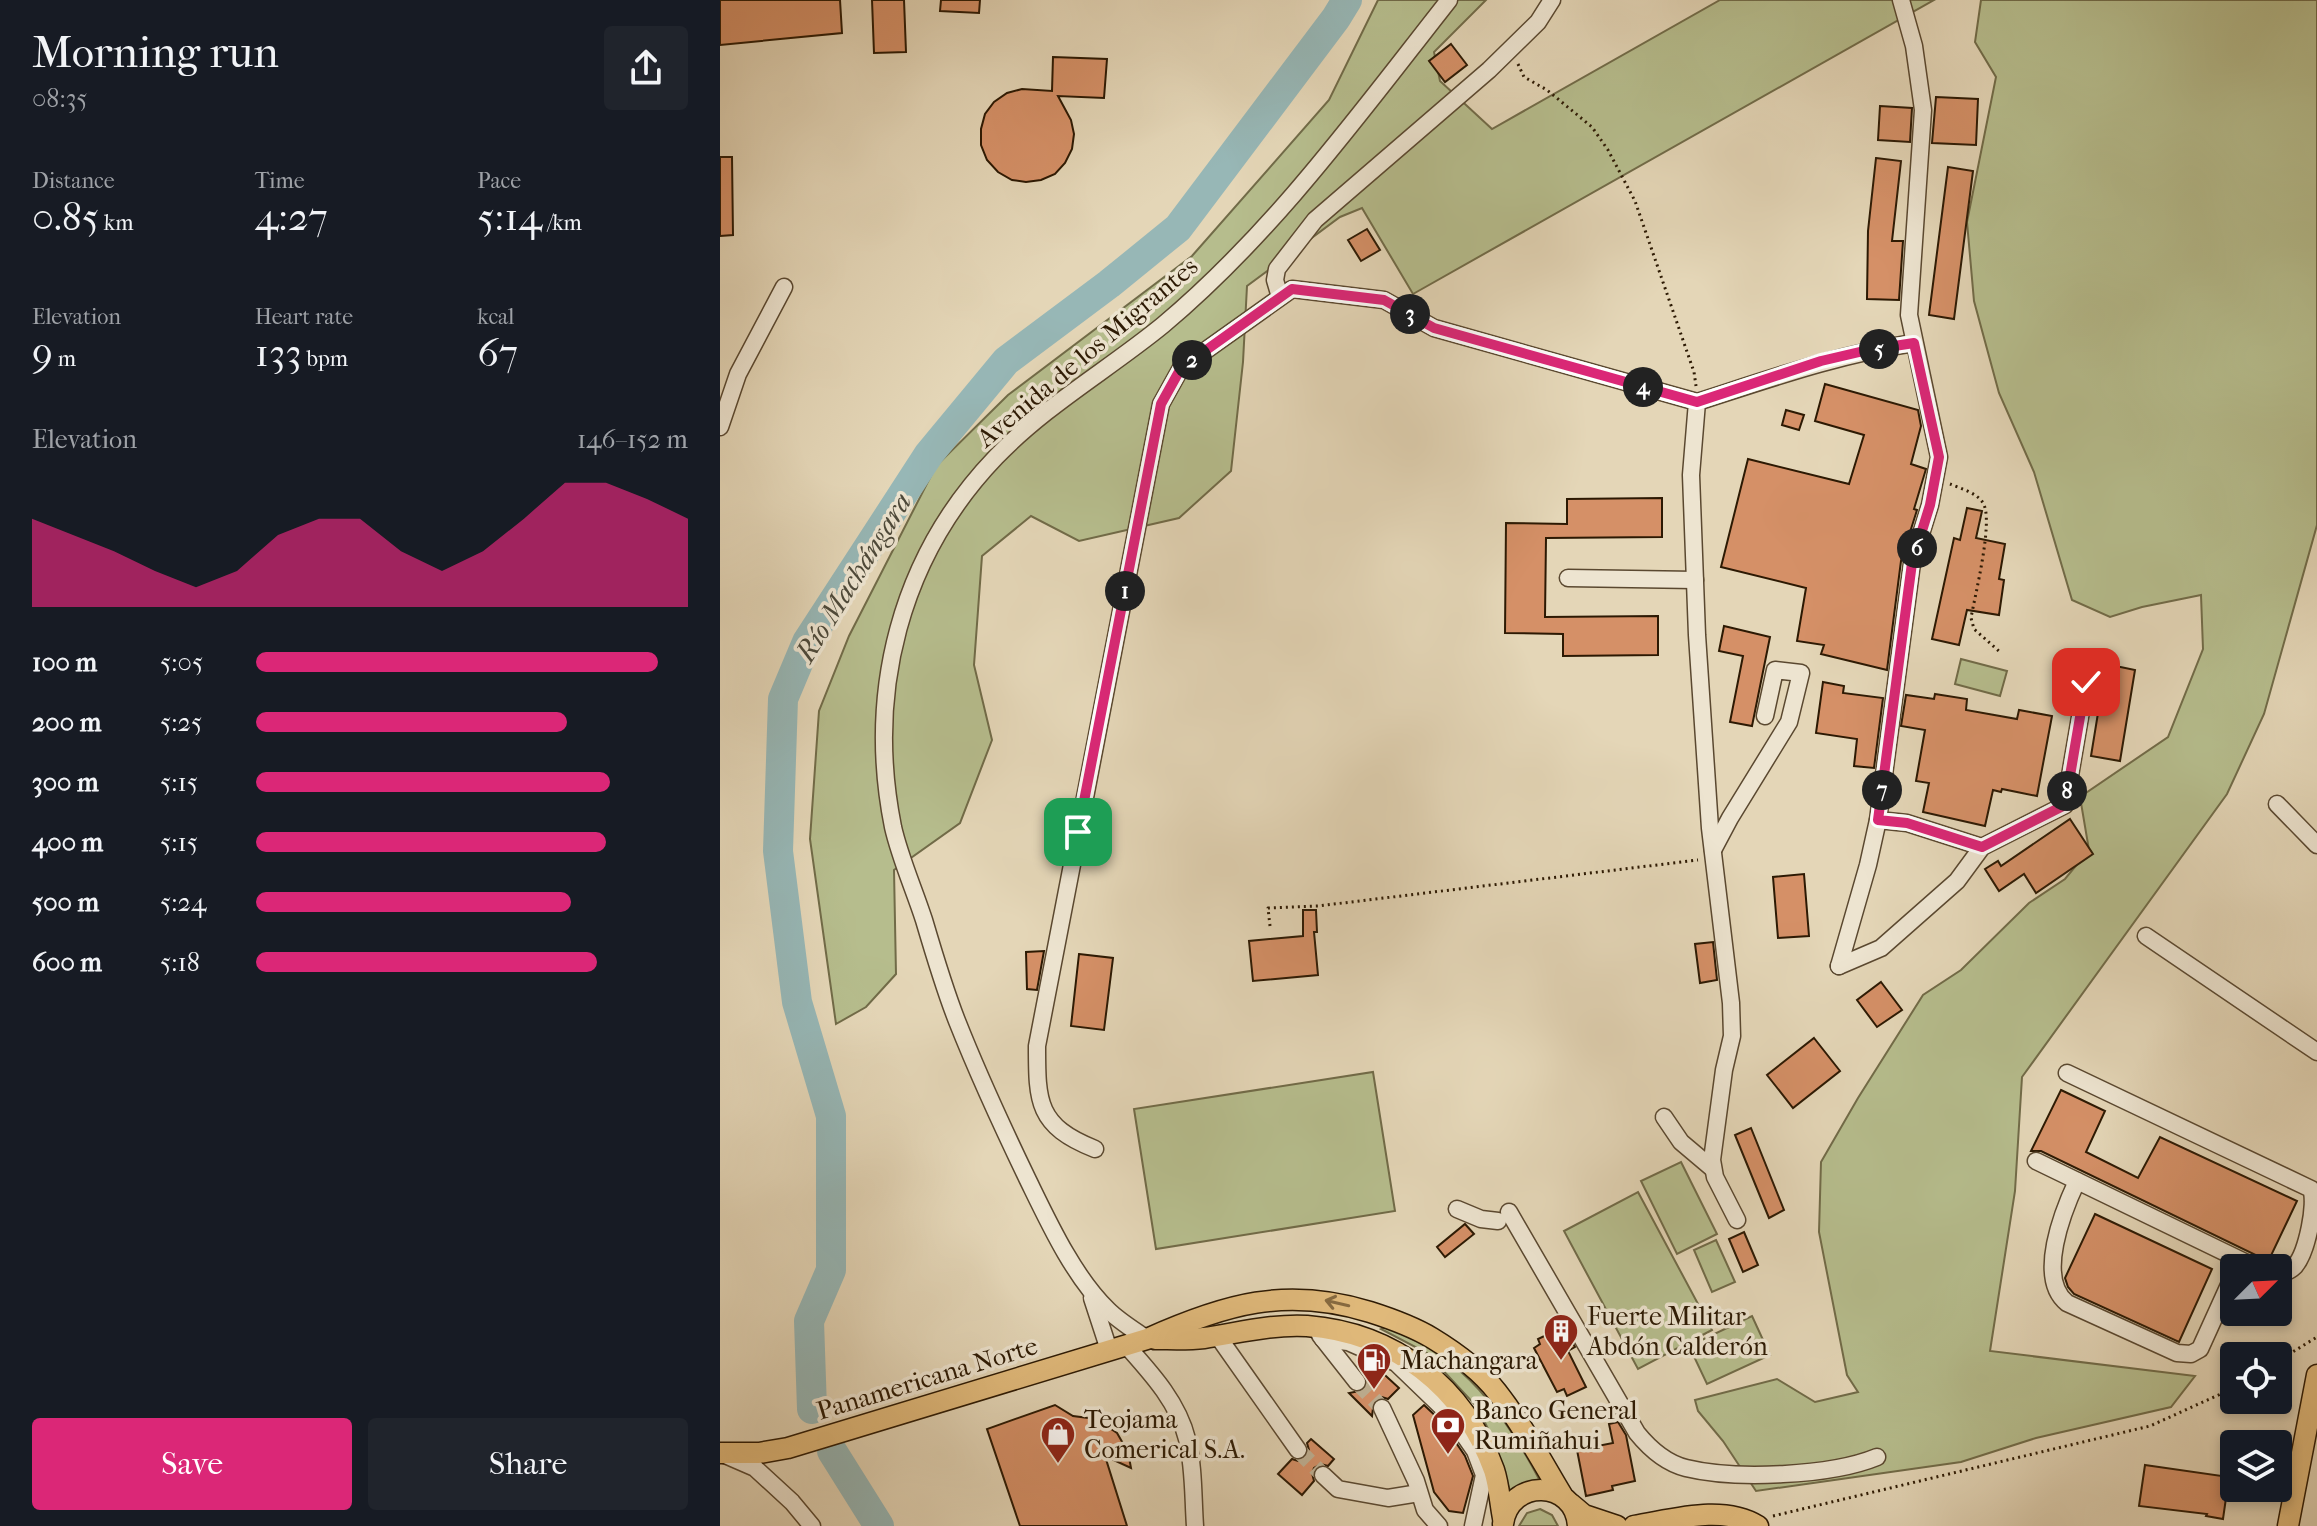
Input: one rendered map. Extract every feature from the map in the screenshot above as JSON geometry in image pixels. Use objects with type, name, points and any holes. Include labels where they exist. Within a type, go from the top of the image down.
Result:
[{"type":"main road","name":"Panamericana Norte","points":[[720,1453],[759,1453],[788,1448],[1147,1339],[1195,1318],[1261,1302],[1296,1298],[1325,1300],[1411,1326],[1463,1359],[1496,1389],[1566,1499],[1578,1526]]},
{"type":"main road","name":"Panamericana Norte","points":[[1147,1339],[1200,1339],[1236,1330],[1319,1333],[1367,1338],[1400,1352],[1430,1374],[1467,1417],[1495,1473],[1503,1522]]},
{"type":"main road","points":[[2288,1526],[2317,1375]]},
{"type":"main road","name":"Panamericana Norte","points":[[1503,1522],[1516,1497],[1526,1491],[1551,1490],[1566,1499]]},
{"type":"main road","points":[[1566,1499],[1584,1515],[1617,1526]]},
{"type":"main road","points":[[1634,1526],[1707,1515],[1728,1515],[1754,1524]]},
{"type":"street","name":"Avenida de los Migrantes","points":[[1087,1285],[1051,1227],[982,1084],[951,1007],[894,829],[883,752],[885,691],[893,645],[908,592],[932,547],[963,496],[996,457],[1032,424],[1163,325],[1228,264],[1286,204],[1449,0]]},
{"type":"street","points":[[1280,297],[1275,280],[1277,269],[1315,220],[1516,44],[1538,22],[1552,0]]},
{"type":"street","points":[[1901,0],[1914,46],[1923,110],[1909,315],[1939,457],[1930,505],[1912,563],[1878,820],[1839,966],[1881,948],[1957,881],[1982,847],[2065,805],[2086,682]]},
{"type":"street","points":[[720,427],[738,374],[784,287]]},
{"type":"street","points":[[1095,1149],[1064,1134],[1048,1117],[1037,1093],[1037,1046],[1161,404],[1181,368],[1292,289],[1384,300],[1434,328],[1697,402],[1821,361],[1914,343]]},
{"type":"street","points":[[1697,402],[1691,475],[1695,580],[1713,854],[1731,1003],[1732,1036],[1724,1070],[1712,1160],[1715,1177],[1737,1220]]},
{"type":"street","points":[[1568,578],[1695,580]]},
{"type":"street","points":[[1713,854],[1789,722],[1801,673],[1775,670],[1765,716]]},
{"type":"street","points":[[2277,804],[2317,845]]},
{"type":"street","points":[[1878,820],[1907,823],[1982,847]]},
{"type":"street","points":[[2146,936],[2317,1052]]},
{"type":"street","points":[[2067,1073],[2311,1189],[2316,1200],[2312,1243],[2292,1267]]},
{"type":"street","points":[[1664,1117],[1681,1142],[1713,1169]]},
{"type":"street","points":[[2036,1161],[2220,1258]]},
{"type":"street","points":[[2077,1181],[2062,1212],[2052,1274],[2057,1293],[2067,1303],[2177,1353],[2191,1354],[2200,1349],[2220,1305]]},
{"type":"street","points":[[1457,1209],[1481,1219],[1503,1216],[1637,1433],[1652,1450],[1685,1468],[1771,1474],[1855,1466],[1877,1457]]},
{"type":"street","points":[[1087,1285],[1108,1310],[1147,1339]]},
{"type":"street","points":[[1087,1285],[1117,1348],[1158,1381],[1179,1415],[1188,1440],[1195,1526]]},
{"type":"street","points":[[1319,1333],[1357,1382]]},
{"type":"street","points":[[1319,1333],[1396,1363],[1450,1415],[1475,1451],[1484,1475],[1473,1526]]},
{"type":"street","points":[[1217,1335],[1298,1450]]},
{"type":"street","points":[[1382,1408],[1425,1510],[1439,1526]]},
{"type":"street","points":[[720,1453],[755,1468],[792,1502],[812,1526]]},
{"type":"street","points":[[1323,1475],[1338,1489],[1388,1498],[1419,1493]]},
{"type":"path","points":[[1516,44],[1518,67],[1524,77],[1547,90],[1592,127],[1629,188],[1694,372],[1697,402]]},
{"type":"path","points":[[1934,481],[1964,489],[1982,501],[1987,513],[1985,547],[1971,618],[1974,629],[2001,653]]},
{"type":"path","points":[[1270,926],[1268,908],[1318,906],[1713,854]]},
{"type":"path","points":[[2292,1352],[2317,1337]]},
{"type":"path","points":[[1754,1524],[2150,1426],[2220,1394]]},
{"type":"green space","points":[[1378,0],[1486,0],[1434,52],[1440,81],[1492,129],[1720,0],[1934,0],[1413,294],[1362,208],[1340,217],[1247,286],[1243,362],[1231,471],[1179,518],[1079,541],[1031,516],[982,556],[974,665],[992,740],[960,823],[894,870],[896,974],[866,1007],[836,1024],[810,839],[819,711],[849,636],[936,466],[1008,395],[1192,256],[1329,100]]},
{"type":"green space","points":[[1981,0],[2317,0],[2317,525],[2264,714],[2227,794],[2022,1077],[2015,1191],[1990,1351],[2195,1376],[2171,1407],[2036,1438],[1961,1462],[1756,1491],[1723,1441],[1698,1411],[1695,1400],[1777,1379],[1815,1402],[1858,1392],[1847,1375],[1819,1232],[1821,1162],[1923,995],[1961,970],[2029,903],[2065,879],[2089,850],[2080,797],[2168,737],[2203,649],[2201,595],[2110,617],[2072,600],[2034,472],[1999,393],[1974,301],[1967,222],[1996,77],[1975,42]]},
{"type":"green space","points":[[1961,659],[2007,671],[2000,696],[1955,684]]},
{"type":"green space","points":[[1373,1072],[1395,1211],[1156,1249],[1134,1109]]},
{"type":"green space","points":[[1681,1162],[1717,1234],[1677,1254],[1641,1181]]},
{"type":"green space","points":[[1638,1192],[1712,1330],[1638,1369],[1564,1231]]},
{"type":"green space","points":[[1716,1240],[1735,1282],[1712,1292],[1694,1250]]},
{"type":"green space","points":[[1752,1316],[1770,1355],[1707,1384],[1689,1346]]},
{"type":"green space","points":[[1390,1325],[1439,1354],[1479,1390],[1511,1432],[1540,1481],[1510,1491],[1493,1439],[1478,1408],[1427,1353],[1381,1329]]},
{"type":"green space","points":[[1540,1509],[1552,1515],[1558,1526],[1519,1526],[1527,1513]]},
{"type":"building","points":[[720,0],[840,0],[842,33],[720,45]]},
{"type":"building","points":[[872,0],[904,0],[906,52],[874,53]]},
{"type":"building","points":[[941,0],[980,0],[979,13],[940,11]]},
{"type":"building","points":[[1451,44],[1467,65],[1445,82],[1429,61]]},
{"type":"building","points":[[1053,57],[1107,59],[1104,98],[1058,96],[1071,120],[1074,134],[1072,149],[1065,163],[1055,174],[1041,180],[1012,180],[998,172],[987,160],[981,145],[985,114],[994,102],[1007,93],[1022,89],[1052,91]]},
{"type":"building","points":[[1936,97],[1978,99],[1976,145],[1932,143]]},
{"type":"building","points":[[1880,106],[1912,108],[1910,142],[1878,140]]},
{"type":"building","points":[[720,157],[732,157],[733,235],[720,236]]},
{"type":"building","points":[[1876,158],[1901,161],[1892,241],[1903,241],[1899,300],[1867,299],[1868,231]]},
{"type":"building","points":[[1948,167],[1973,171],[1954,319],[1929,315]]},
{"type":"building","points":[[1367,229],[1380,250],[1361,261],[1348,240]]},
{"type":"building","points":[[1825,384],[1918,410],[1921,426],[1911,464],[1926,469],[1901,561],[1887,670],[1821,654],[1824,645],[1797,641],[1806,588],[1721,567],[1748,459],[1849,484],[1864,435],[1815,421]]},
{"type":"building","points":[[1786,410],[1804,415],[1799,430],[1782,425]]},
{"type":"building","points":[[1662,498],[1662,537],[1546,538],[1545,617],[1658,616],[1658,655],[1563,656],[1563,634],[1505,633],[1506,523],[1567,524],[1567,499]]},
{"type":"building","points":[[1967,508],[1982,511],[1976,538],[2005,544],[1999,579],[2004,580],[1999,615],[1967,610],[1959,645],[1932,639],[1954,538],[1960,540]]},
{"type":"building","points":[[1724,626],[1770,637],[1752,726],[1730,722],[1743,656],[1719,651]]},
{"type":"building","points":[[2106,664],[2135,670],[2120,761],[2091,756]]},
{"type":"building","points":[[1823,682],[1844,686],[1843,693],[1883,698],[1874,768],[1854,766],[1857,739],[1816,733]]},
{"type":"building","points":[[1935,694],[1967,699],[1966,710],[2017,719],[2019,710],[2052,716],[2037,796],[1993,790],[1985,826],[1923,812],[1929,783],[1916,781],[1925,730],[1901,726],[1906,695],[1934,699]]},
{"type":"building","points":[[2070,819],[2093,854],[2036,893],[2024,874],[1999,891],[1985,869],[1998,861],[2001,866]]},
{"type":"building","points":[[1804,874],[1809,936],[1778,938],[1773,877]]},
{"type":"building","points":[[1303,910],[1316,910],[1317,932],[1314,932],[1318,975],[1253,981],[1249,941],[1303,936]]},
{"type":"building","points":[[1713,942],[1717,980],[1700,983],[1695,944]]},
{"type":"building","points":[[1044,951],[1037,990],[1027,989],[1026,952]]},
{"type":"building","points":[[1079,954],[1113,958],[1104,1030],[1071,1026]]},
{"type":"building","points":[[1881,982],[1902,1010],[1877,1027],[1857,1000]]},
{"type":"building","points":[[1814,1038],[1840,1071],[1793,1108],[1767,1075]]},
{"type":"building","points":[[2061,1090],[2105,1111],[2086,1152],[2138,1178],[2160,1137],[2297,1201],[2272,1254],[2254,1254],[2041,1151],[2031,1151]]},
{"type":"building","points":[[1751,1128],[1784,1210],[1769,1218],[1735,1135]]},
{"type":"building","points":[[2095,1214],[2212,1269],[2179,1342],[2074,1294],[2068,1287],[2065,1278]]},
{"type":"building","points":[[1465,1224],[1474,1234],[1445,1257],[1437,1247]]},
{"type":"building","points":[[1744,1232],[1758,1265],[1743,1272],[1729,1239]]},
{"type":"building","name":"Fuerte Militar Abdón Calderón","points":[[1563,1327],[1575,1347],[1568,1351],[1586,1387],[1567,1396],[1564,1389],[1557,1392],[1534,1348],[1540,1344],[1538,1339]]},
{"type":"building","name":"Machangara","points":[[1375,1366],[1399,1388],[1388,1399],[1382,1397],[1374,1401],[1372,1416],[1349,1393],[1364,1390],[1368,1381],[1366,1376]]},
{"type":"building","name":"Teojama Comerical S.A.","points":[[1055,1405],[1073,1416],[1096,1419],[1117,1433],[1128,1452],[1131,1468],[1105,1456],[1127,1526],[1020,1526],[987,1429]]},
{"type":"building","name":"Banco General Rumiñahui","points":[[1424,1405],[1442,1422],[1465,1456],[1473,1476],[1463,1513],[1449,1511],[1434,1492],[1413,1415]]},
{"type":"building","points":[[1618,1422],[1626,1435],[1635,1481],[1586,1496],[1577,1450],[1613,1443],[1609,1424]]},
{"type":"building","points":[[1311,1439],[1334,1459],[1328,1466],[1321,1464],[1314,1468],[1314,1481],[1302,1495],[1278,1474],[1292,1459],[1298,1461],[1305,1458],[1309,1450],[1307,1443]]},
{"type":"building","points":[[2145,1465],[2220,1476],[2220,1502],[2225,1502],[2223,1519],[2207,1514],[2139,1506]]},
{"type":"waterway","name":"Río Machángara","points":[[812,1409],[809,1321],[831,1270],[831,1116],[797,1002],[778,851],[783,699],[807,642],[929,454],[1006,361],[1178,228],[1347,0]]},
{"type":"waterway","name":"Río Machángara","points":[[832,1451],[879,1526]]},
{"type":"tunnel","points":[[1357,1382],[1382,1408]]},
{"type":"tunnel","points":[[1298,1450],[1323,1475]]},
{"type":"place","name":"Fuerte Militar Abdón Calderón","points":[[1561,1362]]},
{"type":"place","name":"Machangara","points":[[1374,1391]]},
{"type":"place","name":"Banco General Rumiñahui","points":[[1448,1456]]},
{"type":"place","name":"Teojama Comerical S.A.","points":[[1058,1465]]},
{"type":"route","points":[[1078,832],[1161,404],[1181,368],[1292,289],[1384,300],[1434,328],[1697,402],[1821,361],[1914,343],[1939,457],[1930,505],[1912,563],[1878,820],[1907,823],[1982,847],[2065,805],[2086,682]]}]
